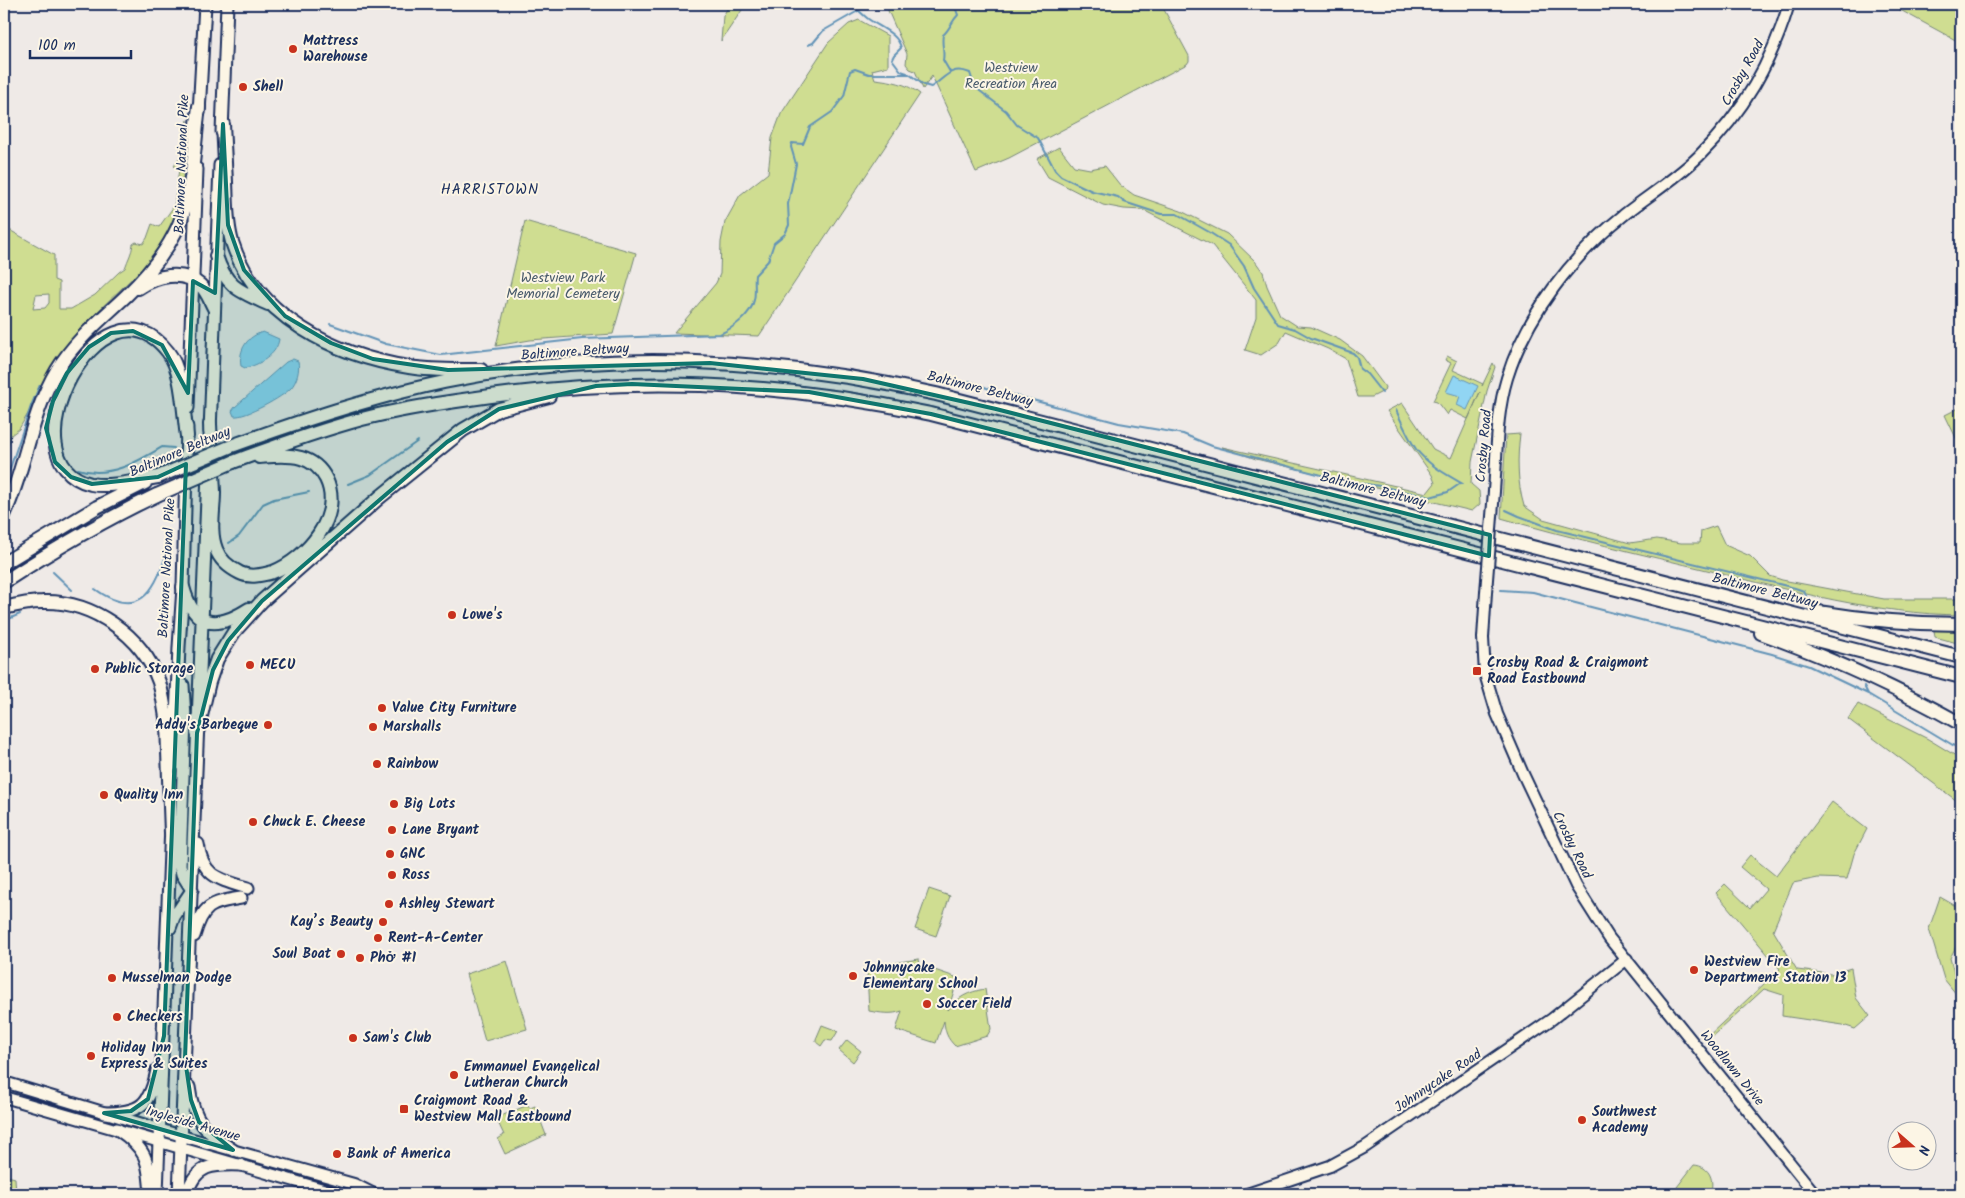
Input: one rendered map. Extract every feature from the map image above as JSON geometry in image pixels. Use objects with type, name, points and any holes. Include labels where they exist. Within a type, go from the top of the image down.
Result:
[{"type":"highway","points":[[4,516],[39,407],[58,369],[78,340],[127,295],[159,260],[170,243],[179,224],[188,191],[199,106]]},
{"type":"highway","points":[[222,124],[226,208],[232,240],[244,270],[272,306]]},
{"type":"highway","points":[[216,256],[221,270],[231,284],[272,306],[297,325],[331,343],[360,355],[392,364],[428,369],[531,369]]},
{"type":"highway","points":[[127,295],[148,282],[166,277],[184,277],[200,285],[214,308]]},
{"type":"highway","points":[[158,476],[104,485],[92,484],[71,477],[62,469],[50,452],[46,428],[53,401],[67,372],[89,347],[111,333],[133,331],[154,339],[169,353],[176,367],[187,436]]},
{"type":"highway","name":"Baltimore Beltway","points":[[4,563],[97,507],[158,476],[234,445],[316,416],[395,393],[446,382],[531,369],[602,363],[710,362],[812,371],[904,386],[1961,657]]},
{"type":"highway","points":[[4,582],[74,538],[157,494],[236,461],[324,430],[400,411],[507,394],[596,386],[670,383],[768,388],[829,395],[900,408],[1961,677]]},
{"type":"highway","points":[[197,733],[209,682],[217,659],[234,632],[262,601],[380,497],[462,430],[486,416],[514,404],[596,386]]},
{"type":"highway","points":[[210,424],[214,493],[213,530],[216,550],[226,563],[238,572],[253,576],[264,575],[288,565],[308,549],[315,540],[327,518],[330,506],[328,484],[319,468],[302,458],[274,455],[236,461]]},
{"type":"highway","points":[[183,587],[191,609],[202,620],[211,622],[241,614],[262,601]]},
{"type":"highway","points":[[4,608],[42,602],[81,607],[114,624],[138,647],[149,662],[158,682],[167,724],[171,833]]},
{"type":"highway","points":[[1749,602],[1848,617],[1922,624],[1961,624]]},
{"type":"highway","points":[[1697,609],[1851,669],[1896,689],[1961,724]]},
{"type":"main road","name":"Baltimore National Pike","points":[[158,1194],[178,647],[183,587],[199,106],[205,4]]},
{"type":"main road","points":[[179,1194],[227,4]]},
{"type":"main road","name":"Crosby Road","points":[[1627,959],[1591,912],[1576,886],[1519,767],[1497,714],[1485,674],[1483,638],[1486,592],[1499,422],[1506,379],[1522,340],[1533,320],[1556,284],[1591,243],[1624,214],[1698,158],[1744,105],[1767,63],[1788,4]]},
{"type":"main road","points":[[178,647],[186,718],[180,866],[182,874],[192,890]]},
{"type":"main road","points":[[194,813],[200,859],[209,873],[223,881],[248,888]]},
{"type":"main road","points":[[168,934],[174,918],[192,890]]},
{"type":"main road","points":[[189,957],[198,924],[205,910],[217,902],[240,898]]},
{"type":"main road","name":"Johnnycake Road","points":[[1247,1194],[1330,1166],[1365,1147],[1539,1029],[1627,959]]},
{"type":"main road","name":"Woodlawn Drive","points":[[1627,959],[1814,1194]]},
{"type":"main road","points":[[104,1113],[131,1111],[148,1099],[154,1085],[164,1036]]},
{"type":"main road","points":[[185,1059],[191,1100],[200,1122],[213,1137],[232,1150]]},
{"type":"main road","name":"Ingleside Avenue","points":[[4,1082],[182,1136],[354,1184],[374,1194]]},
{"type":"main road","name":"Ingleside Avenue","points":[[4,1097],[340,1194]]},
{"type":"main road","points":[[117,1129],[133,1140],[143,1153],[149,1172],[151,1194]]},
{"type":"main road","points":[[187,1194],[197,1173],[204,1169],[222,1164],[241,1166]]},
{"type":"highlighted area","points":[[223,124],[228,225],[244,270],[285,316],[331,343],[373,359],[448,370],[710,363],[863,379],[996,409],[1490,535],[1489,556],[931,414],[809,392],[632,384],[596,386],[499,409],[447,442],[262,601],[228,641],[213,670],[197,733],[185,1059],[191,1100],[199,1122],[233,1150],[104,1113],[131,1111],[148,1099],[164,1036],[186,464],[158,477],[92,484],[71,477],[55,462],[46,428],[53,401],[67,373],[89,347],[111,333],[133,331],[162,345],[188,393],[193,281],[215,293]]},
{"type":"green space","points":[[730,4],[746,4],[721,41],[723,16]]},
{"type":"green space","name":"Westview Recreation Area","points":[[882,4],[1161,4],[1189,56],[1189,61],[1187,64],[1009,158],[976,172],[932,76],[923,89],[915,71],[906,64],[907,54],[886,6]]},
{"type":"green space","points":[[1888,4],[1961,4],[1961,43],[1891,5]]},
{"type":"green space","points":[[859,20],[888,36],[888,66],[872,70],[875,79],[904,85],[920,94],[759,336],[674,333],[716,283],[720,274],[721,242],[725,222],[740,195],[768,173],[772,138],[781,114],[828,43],[849,24]]},
{"type":"green space","points":[[188,120],[181,201],[171,232],[146,265],[97,312],[68,345],[19,429],[11,435],[4,460],[4,227],[54,255],[54,280],[59,282],[59,309],[71,309],[95,295],[125,268],[133,244],[136,242],[143,244],[152,224],[159,227],[174,206],[179,169],[174,166],[180,158],[184,130]],"holes":[[[49,294],[49,303],[45,308],[33,309],[36,295]]]},
{"type":"green space","points":[[1059,147],[1074,166],[1090,169],[1105,166],[1120,185],[1134,195],[1181,211],[1227,234],[1255,261],[1263,272],[1280,315],[1297,326],[1311,327],[1340,340],[1362,356],[1385,387],[1384,391],[1372,397],[1358,397],[1346,359],[1286,331],[1279,343],[1261,355],[1245,350],[1256,317],[1256,300],[1212,245],[1143,210],[1103,205],[1048,177],[1037,159]]},
{"type":"green space","name":"Westview Park Memorial Cemetery","points":[[525,221],[636,253],[613,334],[530,340],[496,346]]},
{"type":"green space","points":[[1447,356],[1457,361],[1453,370],[1483,384],[1493,363],[1495,367],[1487,391],[1472,462],[1471,484],[1479,491],[1480,504],[1472,511],[1256,459],[1222,447],[1427,493],[1435,483],[1432,475],[1387,411],[1402,403],[1433,449],[1451,458],[1480,392],[1468,419],[1450,410],[1447,415],[1437,402],[1433,401],[1451,363],[1445,360]]},
{"type":"green space","points":[[1961,407],[1960,459],[1957,453],[1957,440],[1945,415]]},
{"type":"green space","points":[[1520,434],[1518,470],[1524,506],[1543,519],[1630,543],[1657,539],[1681,543],[1700,543],[1701,531],[1716,526],[1725,545],[1750,556],[1770,576],[1782,580],[1884,599],[1961,599],[1961,615],[1898,611],[1835,600],[1606,546],[1501,518],[1506,435]]},
{"type":"green space","points":[[1934,630],[1961,630],[1961,644],[1935,637]]},
{"type":"green space","points":[[1858,704],[1928,739],[1961,759],[1961,804],[1848,719]]},
{"type":"green space","points":[[1832,802],[1867,829],[1854,854],[1847,879],[1818,878],[1793,883],[1773,930],[1797,970],[1831,974],[1851,968],[1856,998],[1870,1016],[1855,1029],[1843,1025],[1782,1016],[1783,995],[1764,989],[1708,1040],[1706,1038],[1780,969],[1716,893],[1725,884],[1750,908],[1766,889],[1740,867],[1750,855],[1776,876]]},
{"type":"green space","points":[[929,889],[950,896],[936,936],[915,929]]},
{"type":"green space","points":[[1940,897],[1961,909],[1961,937],[1950,958],[1955,977],[1961,986],[1961,1000],[1944,979],[1929,929]]},
{"type":"green space","points":[[919,959],[920,965],[958,978],[948,1010],[964,996],[985,989],[991,1029],[987,1036],[955,1046],[947,1035],[944,1021],[936,1043],[896,1030],[902,1011],[882,1013],[869,1011],[867,972],[873,966]]},
{"type":"green space","points":[[507,961],[527,1029],[485,1041],[466,974]]},
{"type":"green space","points":[[822,1025],[838,1031],[832,1041],[825,1040],[821,1046],[816,1042],[816,1039]]},
{"type":"green space","points":[[847,1040],[861,1051],[853,1062],[839,1050]]},
{"type":"green space","points":[[528,1105],[530,1108],[535,1106],[546,1135],[505,1154],[498,1139],[504,1135],[496,1118]]},
{"type":"green space","points":[[1694,1165],[1704,1168],[1710,1175],[1712,1184],[1710,1194],[1684,1194],[1678,1191],[1677,1187]]},
{"type":"green space","points":[[4,1175],[15,1178],[16,1194],[4,1194]]},
{"type":"water","points":[[263,332],[279,339],[275,350],[256,364],[245,368],[241,366],[241,354],[245,344]]},
{"type":"water","points":[[293,359],[298,361],[299,368],[293,385],[287,392],[264,406],[246,414],[234,416],[232,411],[235,407],[286,362]]},
{"type":"water","points":[[1454,375],[1478,386],[1467,410],[1457,405],[1460,396],[1446,392]]},
{"type":"waterway","points":[[852,4],[867,18],[896,38],[901,48],[892,59],[901,71],[907,73]]},
{"type":"waterway","points":[[950,72],[943,60],[943,35],[958,15],[954,4]]},
{"type":"waterway","points":[[808,45],[813,43],[823,31],[858,11]]},
{"type":"waterway","points":[[330,324],[386,344],[441,355],[582,339],[720,334],[736,325],[749,311],[755,297],[755,275],[768,261],[774,243],[785,234],[789,225],[788,204],[796,164],[791,147],[792,143],[803,144],[810,127],[832,112],[844,96],[850,71],[855,69],[869,74],[909,74],[924,85],[931,87],[949,74],[963,71],[970,73],[974,85],[1006,111],[1017,125],[1038,138],[1055,170],[1061,176],[1092,191],[1118,197],[1124,202],[1161,214],[1177,214],[1229,245],[1244,266],[1254,288],[1278,324],[1353,353],[1357,357],[1360,369],[1367,374],[1382,393]]},
{"type":"waterway","points":[[969,381],[987,388],[1119,423],[1183,434],[1212,446],[1344,481],[1380,486],[1430,497],[1448,492],[1461,483]]},
{"type":"waterway","points":[[4,486],[40,385]]},
{"type":"waterway","points":[[1396,410],[1416,449],[1438,469],[1463,484]]},
{"type":"waterway","points":[[348,484],[370,475],[418,441]]},
{"type":"waterway","points":[[78,469],[89,472],[112,470],[133,463],[162,447],[174,448]]},
{"type":"waterway","points":[[229,543],[239,536],[263,504],[274,499],[309,492]]},
{"type":"waterway","points":[[1506,510],[1557,530],[1795,588],[1804,591],[1806,596]]},
{"type":"waterway","points":[[95,589],[110,598],[123,602],[134,602],[150,590],[157,579],[167,552]]},
{"type":"waterway","points":[[53,572],[72,590]]},
{"type":"waterway","points":[[1501,590],[1533,592],[1772,654],[1809,666],[1868,694]]},
{"type":"waterway","points":[[4,621],[20,614]]},
{"type":"waterway","points":[[1864,686],[1868,694],[1961,750]]},
{"type":"place","name":"Mattress Warehouse","points":[[293,49]]},
{"type":"place","name":"Shell","points":[[243,87]]},
{"type":"place","name":"Lowe's","points":[[452,615]]},
{"type":"place","name":"MECU","points":[[250,665]]},
{"type":"place","name":"Public Storage","points":[[95,669]]},
{"type":"place","name":"Crosby Road & Craigmont Road Eastbound","points":[[1477,671]]},
{"type":"place","name":"Value City Furniture","points":[[382,708]]},
{"type":"place","name":"Addy's Barbeque","points":[[268,725]]},
{"type":"place","name":"Marshalls","points":[[373,727]]},
{"type":"place","name":"Rainbow","points":[[377,764]]},
{"type":"place","name":"Quality Inn","points":[[104,795]]},
{"type":"place","name":"Big Lots","points":[[394,804]]},
{"type":"place","name":"Chuck E. Cheese","points":[[253,822]]},
{"type":"place","name":"Lane Bryant","points":[[392,830]]},
{"type":"place","name":"GNC","points":[[390,854]]},
{"type":"place","name":"Ross","points":[[392,875]]},
{"type":"place","name":"Ashley Stewart","points":[[389,904]]},
{"type":"place","name":"Kay’s Beauty","points":[[383,922]]},
{"type":"place","name":"Rent-A-Center","points":[[378,938]]},
{"type":"place","name":"Soul Boat","points":[[341,954]]},
{"type":"place","name":"Phở #1","points":[[360,958]]},
{"type":"place","name":"Westview Fire Department Station 13","points":[[1694,970]]},
{"type":"place","name":"Johnnycake Elementary School","points":[[853,976]]},
{"type":"place","name":"Musselman Dodge","points":[[112,978]]},
{"type":"place","name":"Soccer Field","points":[[927,1004]]},
{"type":"place","name":"Checkers","points":[[117,1017]]},
{"type":"place","name":"Sam's Club","points":[[353,1038]]},
{"type":"place","name":"Holiday Inn Express & Suites","points":[[91,1056]]},
{"type":"place","name":"Emmanuel Evangelical Lutheran Church","points":[[454,1075]]},
{"type":"place","name":"Craigmont Road & Westview Mall Eastbound","points":[[404,1109]]},
{"type":"place","name":"Southwest Academy","points":[[1582,1120]]},
{"type":"place","name":"Bank of America","points":[[337,1154]]},
{"type":"district","name":"HARRISTOWN","points":[[490,190]]}]
